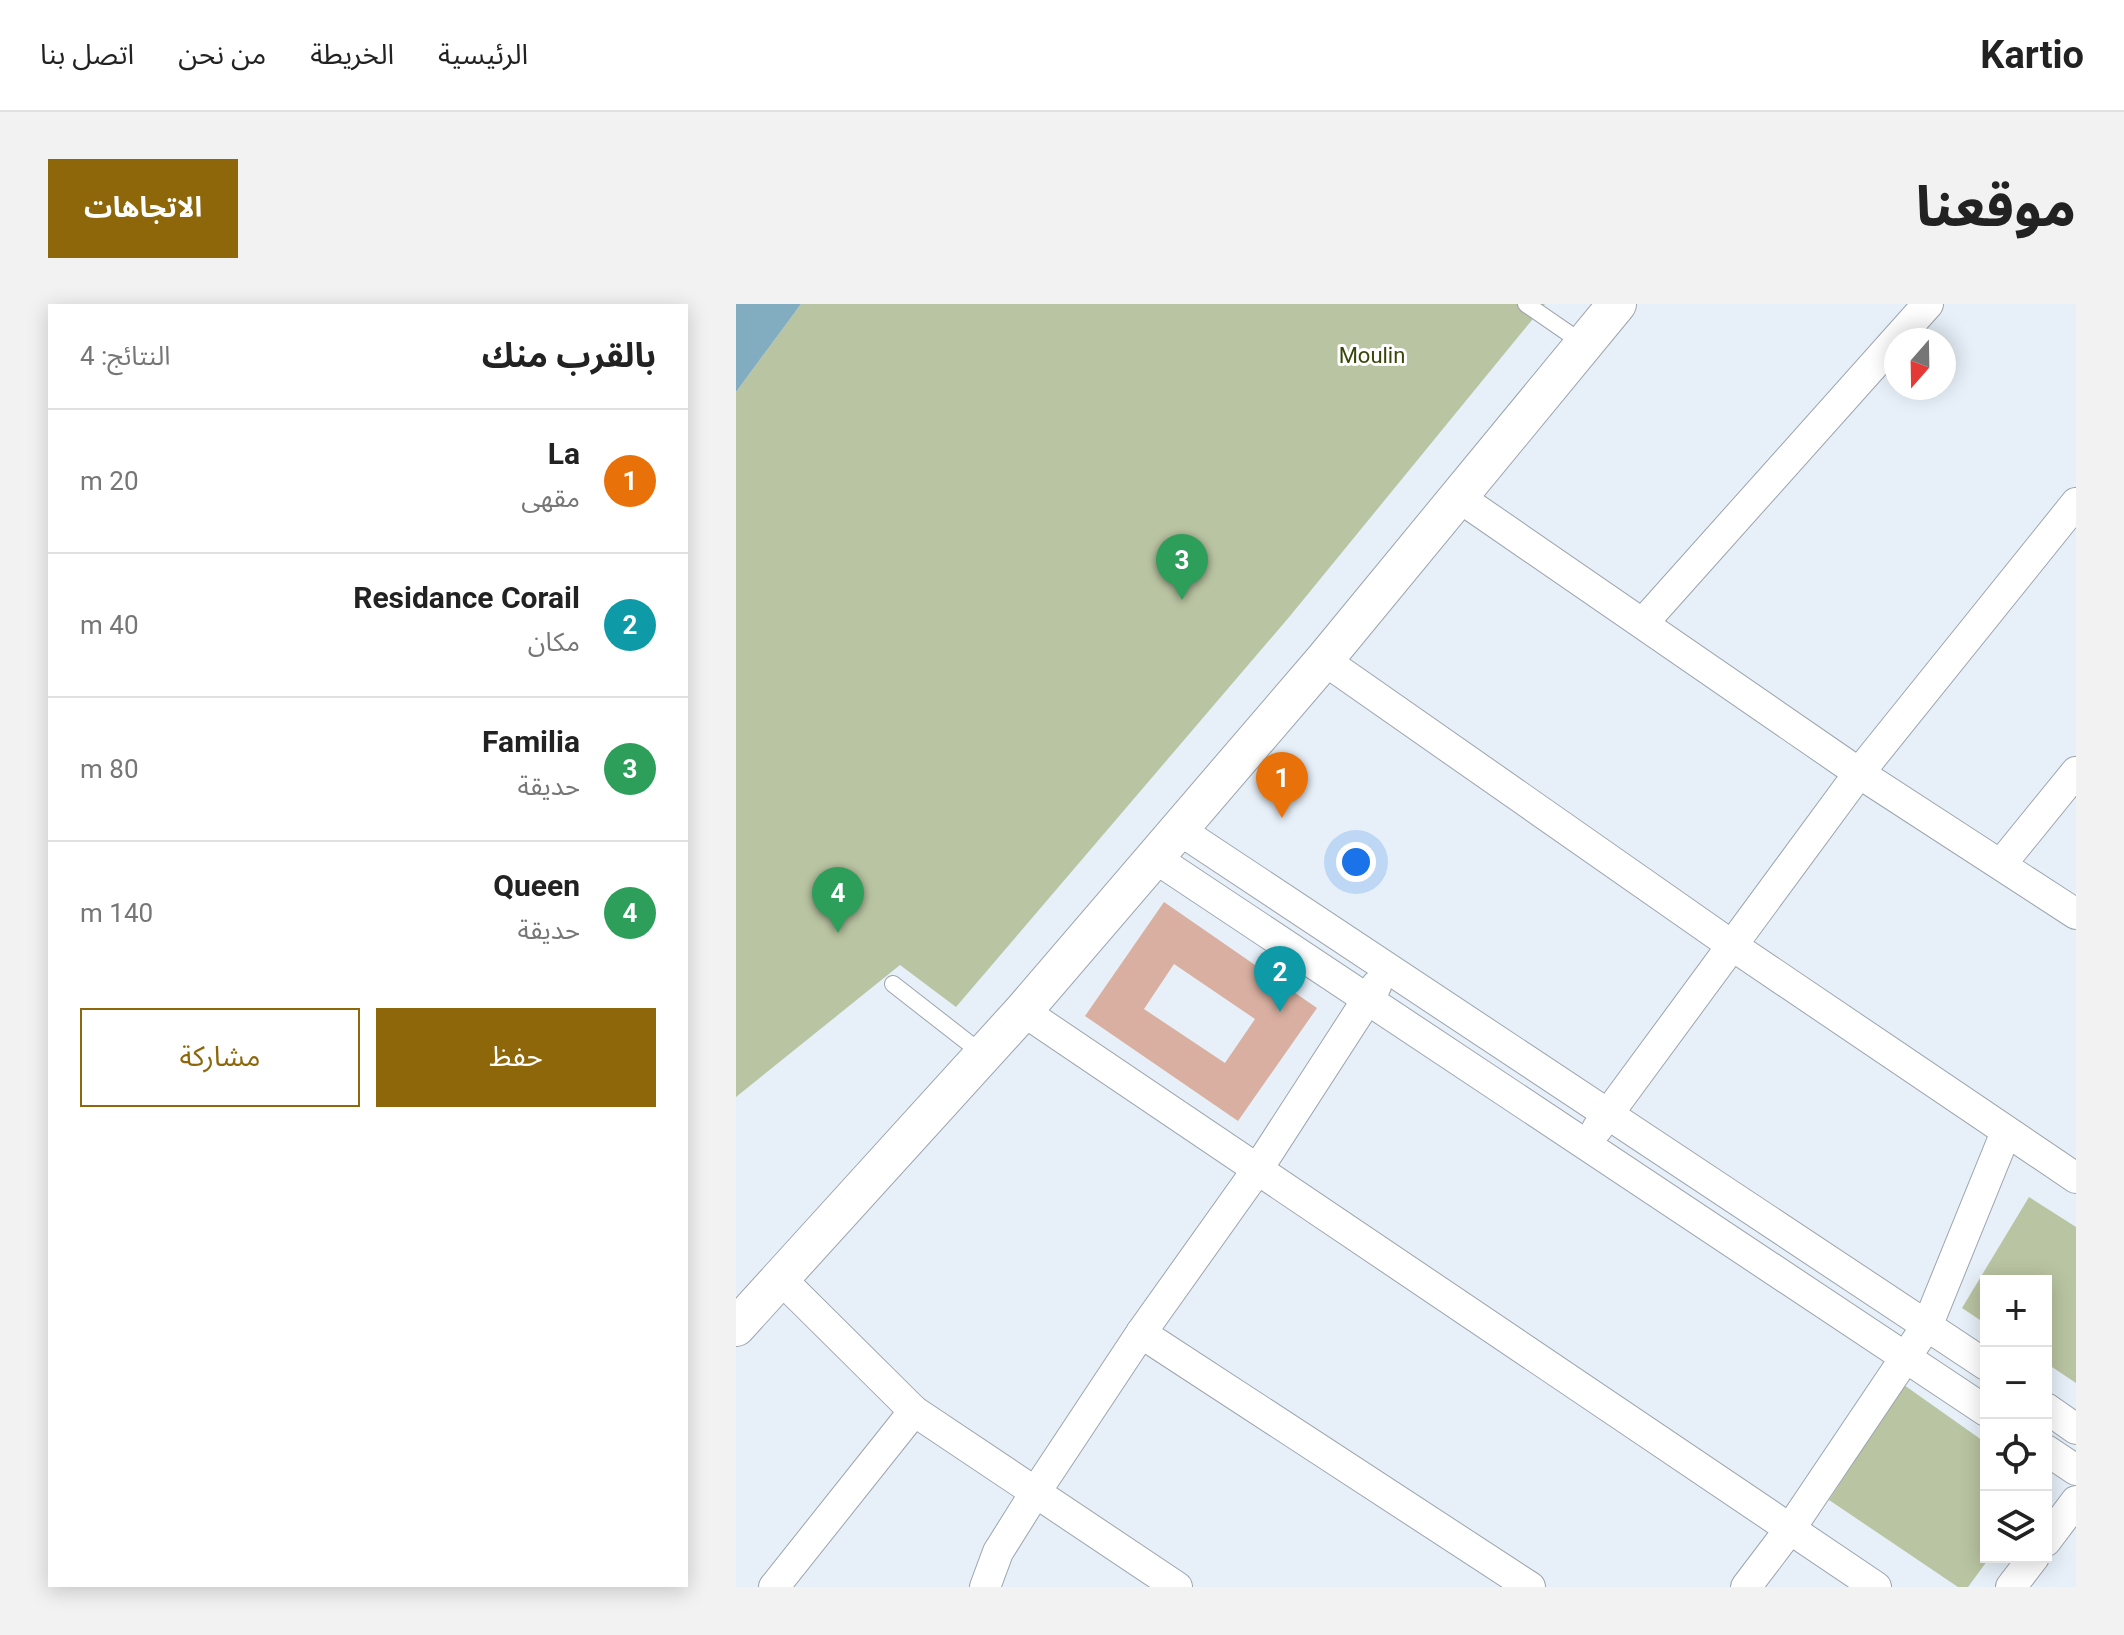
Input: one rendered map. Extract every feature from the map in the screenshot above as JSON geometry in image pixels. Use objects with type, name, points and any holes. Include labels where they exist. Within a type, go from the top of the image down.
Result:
[{"type":"street","points":[[736,1327],[984,1055],[1155,858],[1460,498],[1617,304]]},
{"type":"street","points":[[1643,623],[1928,304]]},
{"type":"street","points":[[1460,498],[1859,773],[2002,863],[2076,914]]},
{"type":"street","points":[[1587,1143],[1730,944],[1859,773],[2076,503]]},
{"type":"street","points":[[1324,660],[1730,944],[2076,1178]]},
{"type":"street","points":[[2002,863],[2076,772]]},
{"type":"street","points":[[1178,829],[1980,1361]]},
{"type":"street","points":[[1155,858],[1980,1407]]},
{"type":"street","points":[[985,1587],[998,1552],[1035,1493],[1141,1333],[1257,1170],[1388,968]]},
{"type":"street","points":[[1023,1011],[1876,1587]]},
{"type":"street","points":[[1746,1587],[1790,1529],[1928,1324],[2006,1132]]},
{"type":"street","points":[[782,1280],[914,1411],[1166,1584]]},
{"type":"street","points":[[1141,1333],[1530,1587]]},
{"type":"street","points":[[774,1587],[914,1411]]},
{"type":"street","points":[[2052,1412],[2076,1429]]},
{"type":"street","points":[[2052,1454],[2076,1470]]},
{"type":"street","points":[[2052,1533],[2076,1501]]},
{"type":"street","points":[[2011,1587],[2029,1563]]},
{"type":"lane","points":[[1526,304],[1584,344]]},
{"type":"lane","points":[[893,984],[984,1055]]},
{"type":"green space","name":"Moulin","points":[[801,304],[1545,304],[1290,616],[956,1007],[900,965],[736,1097],[736,392]]},
{"type":"green space","points":[[2029,1197],[2076,1227],[2076,1383],[2052,1367],[2052,1275],[1982,1275]]},
{"type":"green space","points":[[1980,1278],[1980,1320],[1962,1308]]},
{"type":"green space","points":[[1904,1385],[1980,1439],[1980,1563],[1986,1563],[1968,1587],[1958,1587],[1829,1500]]},
{"type":"water","points":[[736,304],[801,304],[736,392]]},
{"type":"building","points":[[1164,902],[1317,1008],[1238,1121],[1085,1016]],"holes":[[[1174,964],[1255,1019],[1225,1063],[1144,1009]]]},
{"type":"place","name":"Familia","points":[[1182,600]]},
{"type":"place","name":"La","points":[[1282,818]]},
{"type":"place","name":"Queen","points":[[838,933]]},
{"type":"place","name":"Residance Corail","points":[[1280,1012]]}]
